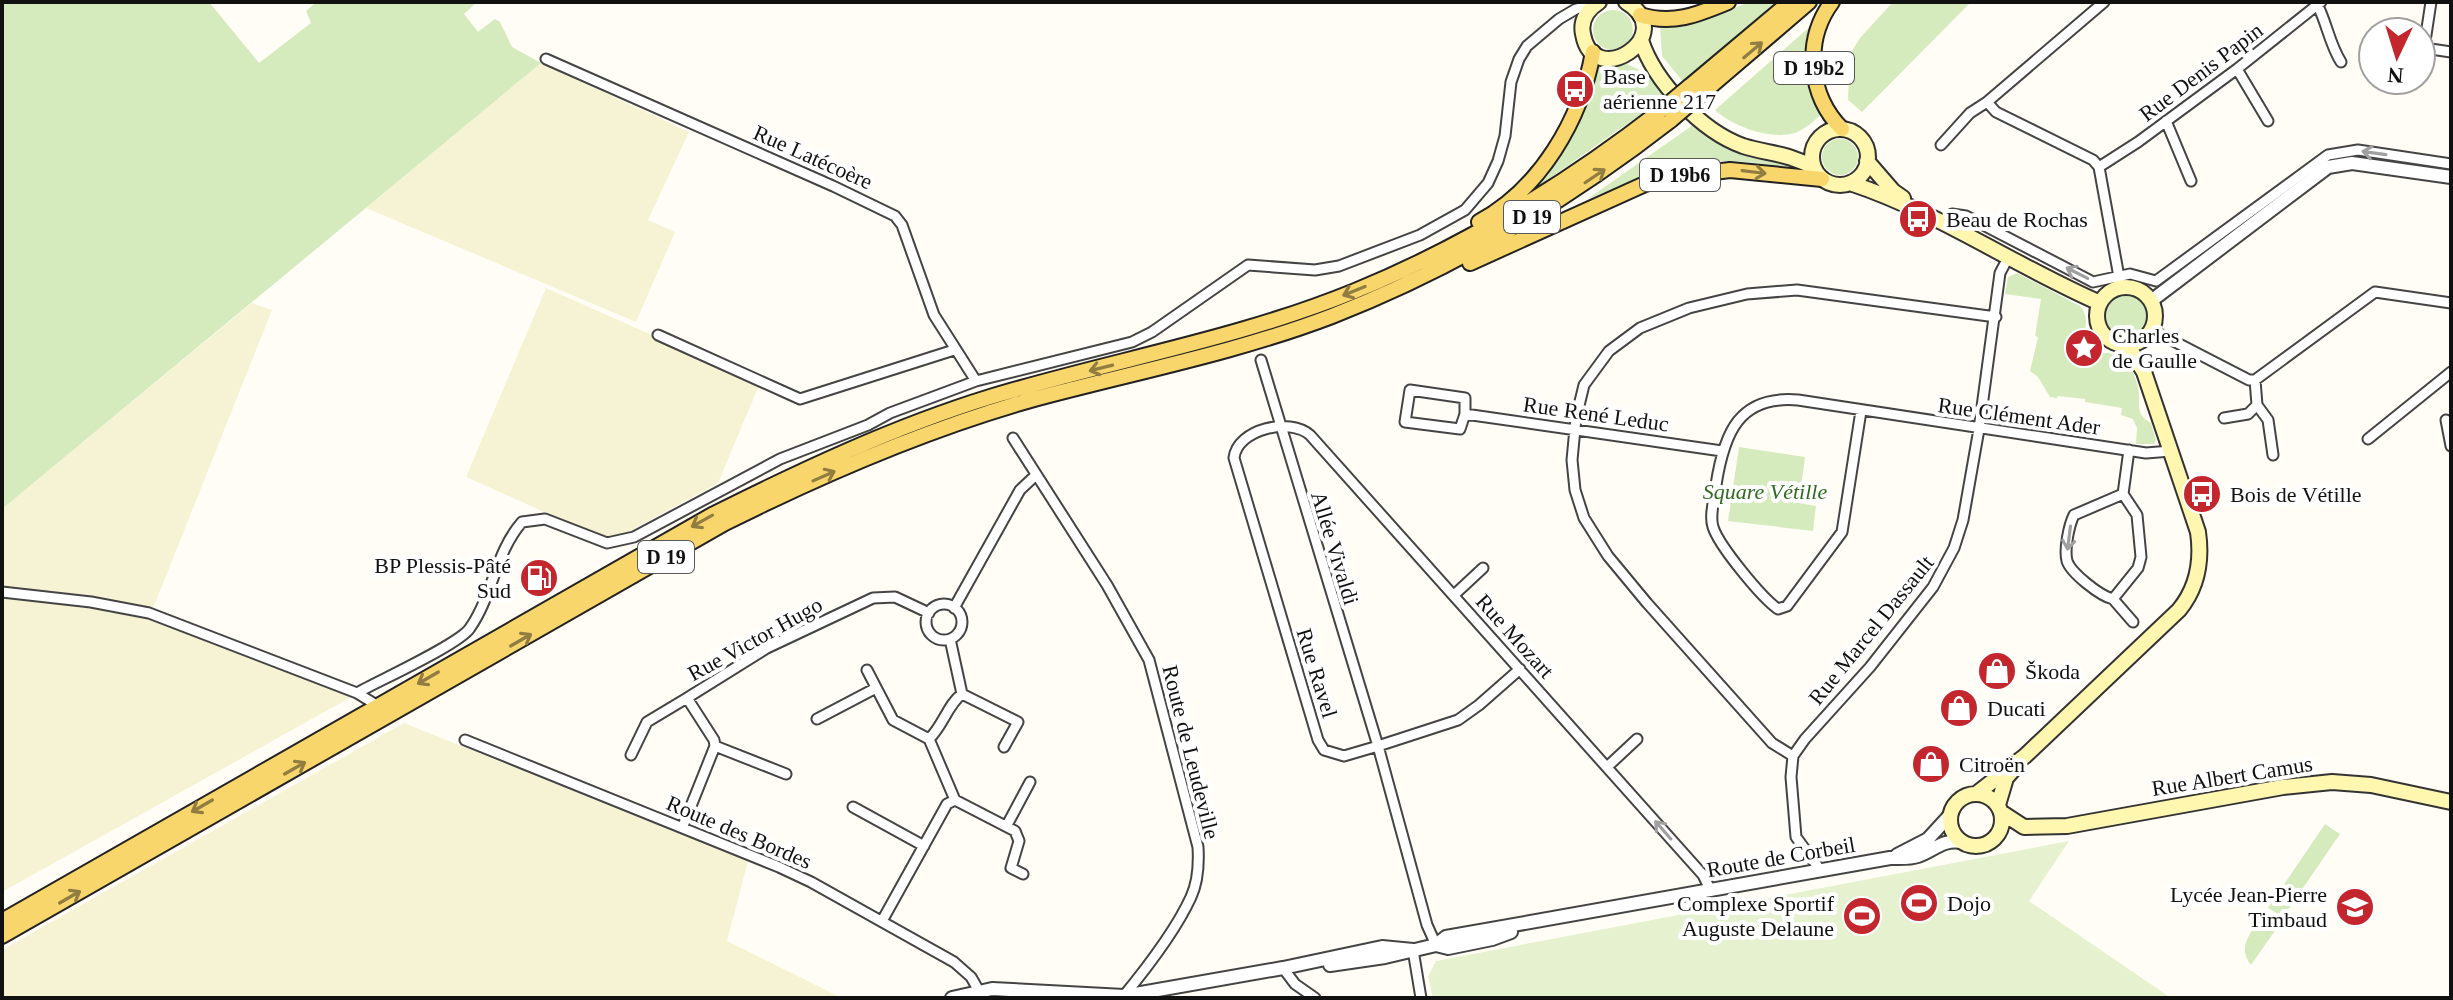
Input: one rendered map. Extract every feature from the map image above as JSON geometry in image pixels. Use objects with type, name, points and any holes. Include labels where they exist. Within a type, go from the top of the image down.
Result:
[{"type":"main road","points":[[1598,2],[1583,21],[1582,32],[1593,52],[1602,57],[1621,58],[1656,73]]},
{"type":"main road","points":[[1621,58],[1632,53],[1641,40],[1643,28],[1640,15],[1628,2]]},
{"type":"main road","points":[[1640,15],[1672,20],[1728,2]]},
{"type":"main road","name":"D 19","points":[[1694,92],[1790,2]]},
{"type":"main road","name":"D 19","points":[[2,936],[725,523],[788,492],[869,456],[984,414],[1232,349],[1330,316],[1480,248],[1633,150],[1666,115],[1809,2]]},
{"type":"main road","name":"D 19b2","points":[[1832,2],[1817,30],[1813,63],[1823,106],[1842,129]]},
{"type":"main road","points":[[1641,40],[1656,73],[1710,128],[1743,146],[1797,158],[1835,184],[1850,183],[1877,192],[2100,303]]},
{"type":"main road","points":[[1425,260],[1428,249],[1511,201],[1550,158],[1588,80],[1593,52]]},
{"type":"main road","name":"D 19","points":[[2,921],[712,515],[855,447],[918,422],[989,398],[1259,326],[1355,291],[1425,260],[1542,195],[1666,115]]},
{"type":"main road","points":[[1818,173],[1813,150],[1817,141],[1827,132],[1842,129],[1853,132],[1864,143],[1867,161],[1893,191],[1927,215]]},
{"type":"main road","points":[[1771,151],[1817,141]]},
{"type":"main road","points":[[1850,183],[1858,178],[1867,161]]},
{"type":"main road","name":"D 19b6","points":[[1381,295],[1399,295],[1645,184],[1730,170],[1818,173]]},
{"type":"main road","points":[[2025,756],[2006,778],[2000,809],[2002,824],[1997,836],[1983,845],[1962,842],[1952,830],[1951,814],[1960,800],[1976,794],[2025,756],[2179,610],[2191,593],[2200,559],[2198,532],[2144,372],[2140,339],[2155,315],[2151,301],[2140,291],[2120,281],[2100,303],[2096,318],[2101,333],[2112,343],[2140,339]]},
{"type":"main road","name":"Rue Albert Camus","points":[[1997,836],[2037,834],[2312,783],[2371,785],[2451,802]]},
{"type":"main road","points":[[1976,794],[1988,797],[2000,809]]},
{"type":"main road","name":"Rue Albert Camus","points":[[2000,809],[2024,827],[2067,826]]},
{"type":"street","points":[[357,693],[464,636],[476,619],[507,541],[522,522],[545,519],[607,543],[634,537],[780,459],[868,425],[890,413],[976,381],[1132,342],[1152,332],[1248,265],[1315,270],[1339,266],[1392,247],[1455,217],[1481,193],[1498,161],[1505,136],[1513,71],[1527,46],[1559,19],[1598,2]]},
{"type":"street","points":[[1941,145],[1970,113],[2104,2]]},
{"type":"street","points":[[2431,2],[2424,48],[2451,52]]},
{"type":"street","points":[[2320,4],[2335,53],[2341,62]]},
{"type":"street","name":"Rue Denis Papin","points":[[2099,167],[2237,69],[2320,4]]},
{"type":"street","name":"Rue Latécoère","points":[[546,59],[887,210],[902,225],[934,315],[976,381]]},
{"type":"street","points":[[2237,69],[2268,121]]},
{"type":"street","points":[[1987,102],[1996,112],[2093,160],[2099,167],[2120,281]]},
{"type":"street","points":[[2166,121],[2191,181]]},
{"type":"street","points":[[1943,223],[1952,214],[1966,216],[2093,282],[2120,281],[2130,274],[2152,280],[2160,279],[2318,160],[2339,151],[2358,150],[2451,164]]},
{"type":"street","points":[[2151,301],[2328,167],[2352,163],[2451,177]]},
{"type":"street","name":"Rue Marcel Dassault","points":[[1793,756],[1870,667],[1942,574],[1963,520],[1996,317],[2000,273],[2009,256]]},
{"type":"street","points":[[1821,871],[1796,837],[1791,777],[1793,756],[1772,743],[1647,603],[1599,543],[1584,518],[1575,490],[1572,460],[1574,429],[1584,385],[1609,351],[1655,320],[1706,302],[1747,294],[1797,290],[1996,317]]},
{"type":"street","points":[[2140,339],[2255,380],[2375,292],[2451,303]]},
{"type":"street","points":[[658,335],[800,399],[954,350]]},
{"type":"street","name":"Allée Vivaldi","points":[[1261,360],[1378,746]]},
{"type":"street","points":[[2368,439],[2451,372]]},
{"type":"street","points":[[2255,380],[2257,405],[2268,420],[2273,455]]},
{"type":"street","points":[[1410,390],[1465,398],[1465,414],[1460,429],[1405,422],[1410,390]]},
{"type":"street","name":"Rue Clément Ader","points":[[1861,411],[1842,532],[1787,606],[1778,609],[1767,601],[1713,526],[1722,451],[1739,419],[1765,402],[1798,400],[2129,450],[2171,451]]},
{"type":"street","points":[[2224,418],[2248,414],[2257,405]]},
{"type":"street","name":"Rue René Leduc","points":[[1465,414],[1722,451]]},
{"type":"street","points":[[2446,420],[2451,446]]},
{"type":"street","name":"Rue Mozart","points":[[1279,426],[1297,427],[1310,435],[1703,875],[1711,891]]},
{"type":"street","name":"Rue Ravel","points":[[1279,426],[1243,438],[1235,449],[1234,458],[1314,725],[1324,750],[1334,754],[1344,756],[1378,746]]},
{"type":"street","name":"Route de Leudeville","points":[[1013,438],[1107,585],[1149,660],[1198,847],[1198,873],[1191,897],[1147,967],[1123,997]]},
{"type":"street","points":[[2113,599],[2138,568],[2141,557],[2137,515],[2123,494],[2129,450]]},
{"type":"street","points":[[954,608],[1020,490],[1036,475]]},
{"type":"street","points":[[2123,494],[2074,515],[2066,557],[2069,565],[2085,582],[2113,599],[2133,622]]},
{"type":"street","points":[[1454,595],[1483,568]]},
{"type":"street","points":[[2,592],[91,602],[149,613],[357,693],[378,706]]},
{"type":"street","name":"Rue Victor Hugo","points":[[715,746],[711,734],[687,698],[767,648],[873,598],[895,597],[929,613]]},
{"type":"street","points":[[941,605],[954,608],[960,615],[962,625],[959,632],[950,639],[932,636],[927,625],[929,613],[941,605]]},
{"type":"street","points":[[950,639],[962,694]]},
{"type":"street","points":[[1436,945],[1427,925],[1378,746],[1458,720],[1520,669]]},
{"type":"street","points":[[867,670],[893,720],[929,739],[955,800],[1007,825],[1019,836],[1011,868],[1023,874]]},
{"type":"street","points":[[817,719],[876,688]]},
{"type":"street","points":[[929,739],[941,728],[962,694]]},
{"type":"street","points":[[962,694],[1018,722],[1004,747]]},
{"type":"street","points":[[631,755],[642,727],[687,698]]},
{"type":"street","points":[[1607,767],[1637,739]]},
{"type":"street","name":"Route des Bordes","points":[[465,740],[683,826],[811,882],[954,962],[971,977],[979,991]]},
{"type":"street","points":[[683,826],[715,746],[786,774]]},
{"type":"street","points":[[1007,825],[1030,782]]},
{"type":"street","points":[[882,921],[947,804],[955,800]]},
{"type":"street","points":[[853,807],[924,846]]},
{"type":"street","name":"Route de Corbeil","points":[[1890,858],[1928,839],[1951,814]]},
{"type":"street","name":"Route de Corbeil","points":[[952,998],[979,991],[1017,990],[1123,997],[1382,947],[1413,950],[1436,945],[1448,948],[1492,939],[1538,922],[1919,855],[1942,842],[1962,842]]},
{"type":"street","points":[[1413,950],[1421,998]]},
{"type":"street","points":[[1283,968],[1295,984],[1315,998]]},
{"type":"shaded area","points":[[541,63],[689,132],[648,220],[675,232],[636,322],[366,208]]},
{"type":"shaded area","points":[[546,288],[760,383],[718,483],[621,536],[603,538],[466,477]]},
{"type":"shaded area","points":[[252,303],[272,310],[152,611],[2,591],[2,509]]},
{"type":"shaded area","points":[[2,594],[115,607],[150,615],[353,696],[2,892]]},
{"type":"shaded area","points":[[404,723],[748,861],[727,941],[842,998],[2,998],[2,950]]},
{"type":"green space","points":[[2,2],[209,2],[259,63],[311,23],[306,11],[316,2],[477,2],[464,14],[478,32],[495,19],[500,22],[512,47],[541,63],[2,509]]},
{"type":"green space","points":[[1750,2],[1776,2],[1684,83],[1662,56],[1660,26],[1696,22]]},
{"type":"green space","points":[[1893,2],[1971,2],[1862,112],[1848,100],[1850,54],[1860,38]]},
{"type":"green space","points":[[1613,10],[1627,16],[1633,30],[1627,44],[1613,50],[1599,44],[1593,30],[1599,16]]},
{"type":"green space","points":[[1814,23],[1810,80],[1822,114],[1795,133],[1775,135],[1742,127],[1715,110]]},
{"type":"green space","points":[[1624,63],[1638,69],[1668,95],[1536,188],[1567,142],[1598,64],[1615,66]]},
{"type":"green space","points":[[1693,125],[1730,147],[1794,162],[1799,170],[1744,162],[1708,162],[1654,174],[1586,200]]},
{"type":"green space","points":[[1840,139],[1852,145],[1858,157],[1852,169],[1840,175],[1828,169],[1822,157],[1828,145]]},
{"type":"green space","points":[[2017,273],[2080,306],[2086,327],[2076,348],[2082,354],[2109,353],[2127,361],[2138,387],[2140,412],[2151,423],[2156,440],[2154,444],[2136,444],[2137,428],[2133,419],[2121,415],[2122,408],[2085,402],[2085,399],[2050,397],[2038,377],[2030,371],[2038,337],[2035,336],[2041,299],[2005,294],[2008,277]]},
{"type":"green space","points":[[2127,293],[2142,300],[2149,315],[2142,330],[2127,337],[2112,330],[2105,315],[2112,300]]},
{"type":"green space","name":"Square Vétille","points":[[1739,447],[1805,457],[1799,503],[1816,506],[1813,531],[1728,521]]},
{"type":"green space","points":[[2325,824],[2340,834],[2283,917],[2268,908]]},
{"type":"green space","name":"Complexe Sportif Auguste Delaune","points":[[2069,841],[2029,901],[2171,998],[1433,998],[1428,977],[1436,961]]},
{"type":"green space","points":[[2265,912],[2281,922],[2251,965],[2245,944]]},
{"type":"place","name":"Base aérienne 217","points":[[1575,89]]},
{"type":"place","name":"Beau de Rochas","points":[[1918,219]]},
{"type":"place","name":"Charles de Gaulle","points":[[2084,348]]},
{"type":"place","name":"Bois de Vétille","points":[[2202,494]]},
{"type":"place","name":"BP Plessis-Pâté Sud","points":[[539,578]]},
{"type":"place","name":"Škoda","points":[[1997,671]]},
{"type":"place","name":"Ducati","points":[[1959,708]]},
{"type":"place","name":"Citroën","points":[[1931,764]]},
{"type":"place","name":"Dojo","points":[[1919,903]]},
{"type":"place","name":"Lycée Jean-Pierre Timbaud","points":[[2355,907]]},
{"type":"place","name":"Complexe Sportif Auguste Delaune","points":[[1862,916]]}]
